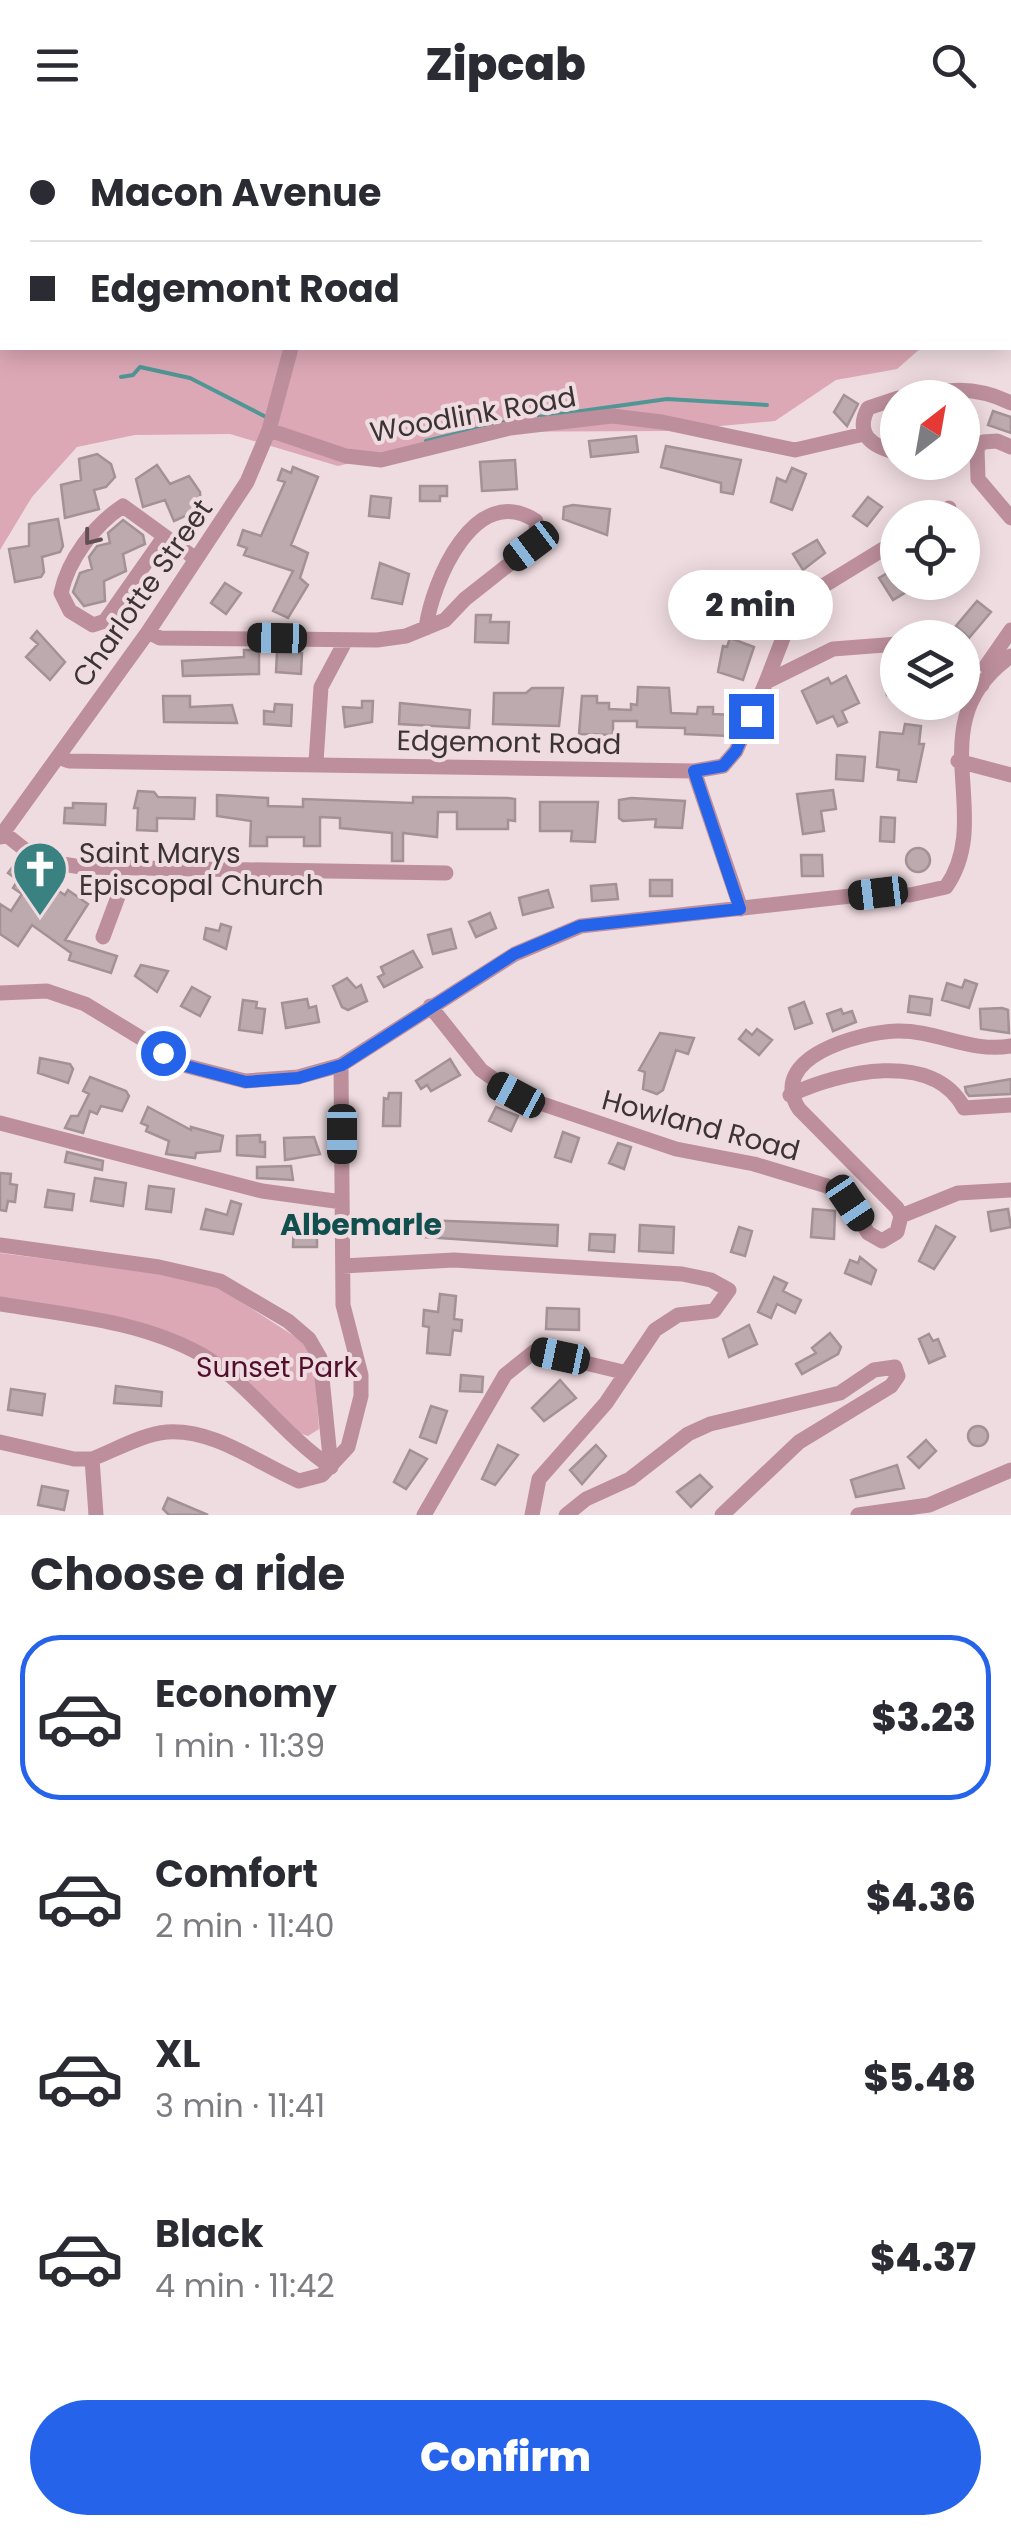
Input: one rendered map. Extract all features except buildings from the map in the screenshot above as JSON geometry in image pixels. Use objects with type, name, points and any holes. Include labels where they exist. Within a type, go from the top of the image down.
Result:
[{"type":"street","name":"Charlotte Street","points":[[2,835],[148,632],[246,482],[270,430],[290,353]]},
{"type":"street","points":[[980,391],[1011,403]]},
{"type":"street","points":[[880,404],[868,408],[862,420],[864,434],[880,449]]},
{"type":"street","name":"Woodlink Road","points":[[270,430],[346,456],[382,460],[510,428],[612,416],[662,422],[795,450],[864,434]]},
{"type":"street","points":[[980,445],[997,440],[1011,447]]},
{"type":"street","points":[[980,480],[1011,518]]},
{"type":"street","points":[[164,536],[105,621],[93,624],[70,611],[60,593],[64,576],[111,514],[123,506],[164,536],[196,560]]},
{"type":"street","points":[[148,632],[160,638],[377,640],[426,628],[445,620],[537,540],[536,521],[526,514],[488,516],[469,532],[435,586],[426,628]]},
{"type":"street","name":"Edgemont Road","points":[[58,757],[69,761],[694,771],[723,766],[736,751],[797,602],[880,551]]},
{"type":"street","points":[[991,670],[986,666],[988,658],[1011,630]]},
{"type":"street","points":[[316,762],[321,687],[346,640]]},
{"type":"street","points":[[766,682],[833,648],[880,645]]},
{"type":"street","points":[[0,993],[47,991],[85,1004],[186,1066],[246,1082],[298,1078],[342,1065],[514,954],[580,926],[878,893],[910,895],[946,887],[964,856],[958,760],[963,728],[991,670],[1011,656]]},
{"type":"street","points":[[958,760],[1011,774]]},
{"type":"street","points":[[694,771],[740,909]]},
{"type":"street","points":[[2,835],[38,860],[120,868],[446,873]]},
{"type":"street","points":[[102,937],[122,886],[120,868]]},
{"type":"street","name":"Howland Road","points":[[430,1006],[481,1070],[516,1095],[676,1150],[754,1164],[826,1186],[850,1203],[874,1238],[891,1238],[901,1216],[958,1192],[1011,1190]]},
{"type":"street","name":"Howland Road","points":[[901,1216],[790,1095],[791,1077],[803,1063],[834,1046],[881,1033],[911,1031],[978,1047],[1011,1046]]},
{"type":"street","points":[[0,1442],[92,1459],[164,1432],[193,1434],[258,1459],[298,1481],[332,1467],[348,1447],[361,1396],[361,1375],[344,1305],[342,1065]]},
{"type":"street","points":[[790,1095],[852,1074],[919,1074],[951,1086],[964,1108],[1011,1106]]},
{"type":"street","points":[[0,1123],[262,1191],[342,1202]]},
{"type":"street","points":[[0,1245],[203,1276],[235,1288],[288,1321],[309,1339],[320,1358],[332,1467]]},
{"type":"street","points":[[343,1266],[454,1260],[682,1274],[711,1280],[729,1290],[714,1311],[667,1321],[624,1372],[606,1403],[539,1480],[532,1515]]},
{"type":"street","points":[[0,1304],[123,1324],[204,1356],[296,1442],[332,1467]]},
{"type":"street","points":[[424,1515],[505,1375],[535,1351],[624,1372]]},
{"type":"street","points":[[566,1515],[586,1499],[630,1479],[688,1434],[710,1424],[840,1393],[874,1370],[895,1367],[898,1376],[891,1386],[799,1442],[722,1515]]},
{"type":"street","points":[[92,1459],[96,1515]]},
{"type":"street","points":[[858,1515],[929,1505],[1011,1470]]},
{"type":"green space","points":[[0,350],[919,350],[897,369],[836,380],[775,421],[666,431],[476,432],[338,466],[230,434],[135,435],[77,447],[32,497],[0,550]]},
{"type":"green space","name":"Sunset Park","points":[[0,1253],[168,1275],[218,1287],[305,1343],[314,1361],[319,1429],[308,1436],[296,1432],[207,1352],[0,1297]]},
{"type":"waterway","points":[[121,377],[133,375],[140,367],[190,378],[266,417]]},
{"type":"waterway","points":[[539,417],[667,399],[767,405]]},
{"type":"waterway","points":[[426,441],[509,421]]},
{"type":"place","name":"Saint Marys Episcopal Church","points":[[40,918]]},
{"type":"district","name":"Albemarle","points":[[361,1225]]},
{"type":"route","points":[[163,1053],[186,1066],[246,1082],[298,1078],[342,1065],[514,954],[580,926],[740,909],[694,771],[723,766],[736,751],[751,716]]}]
